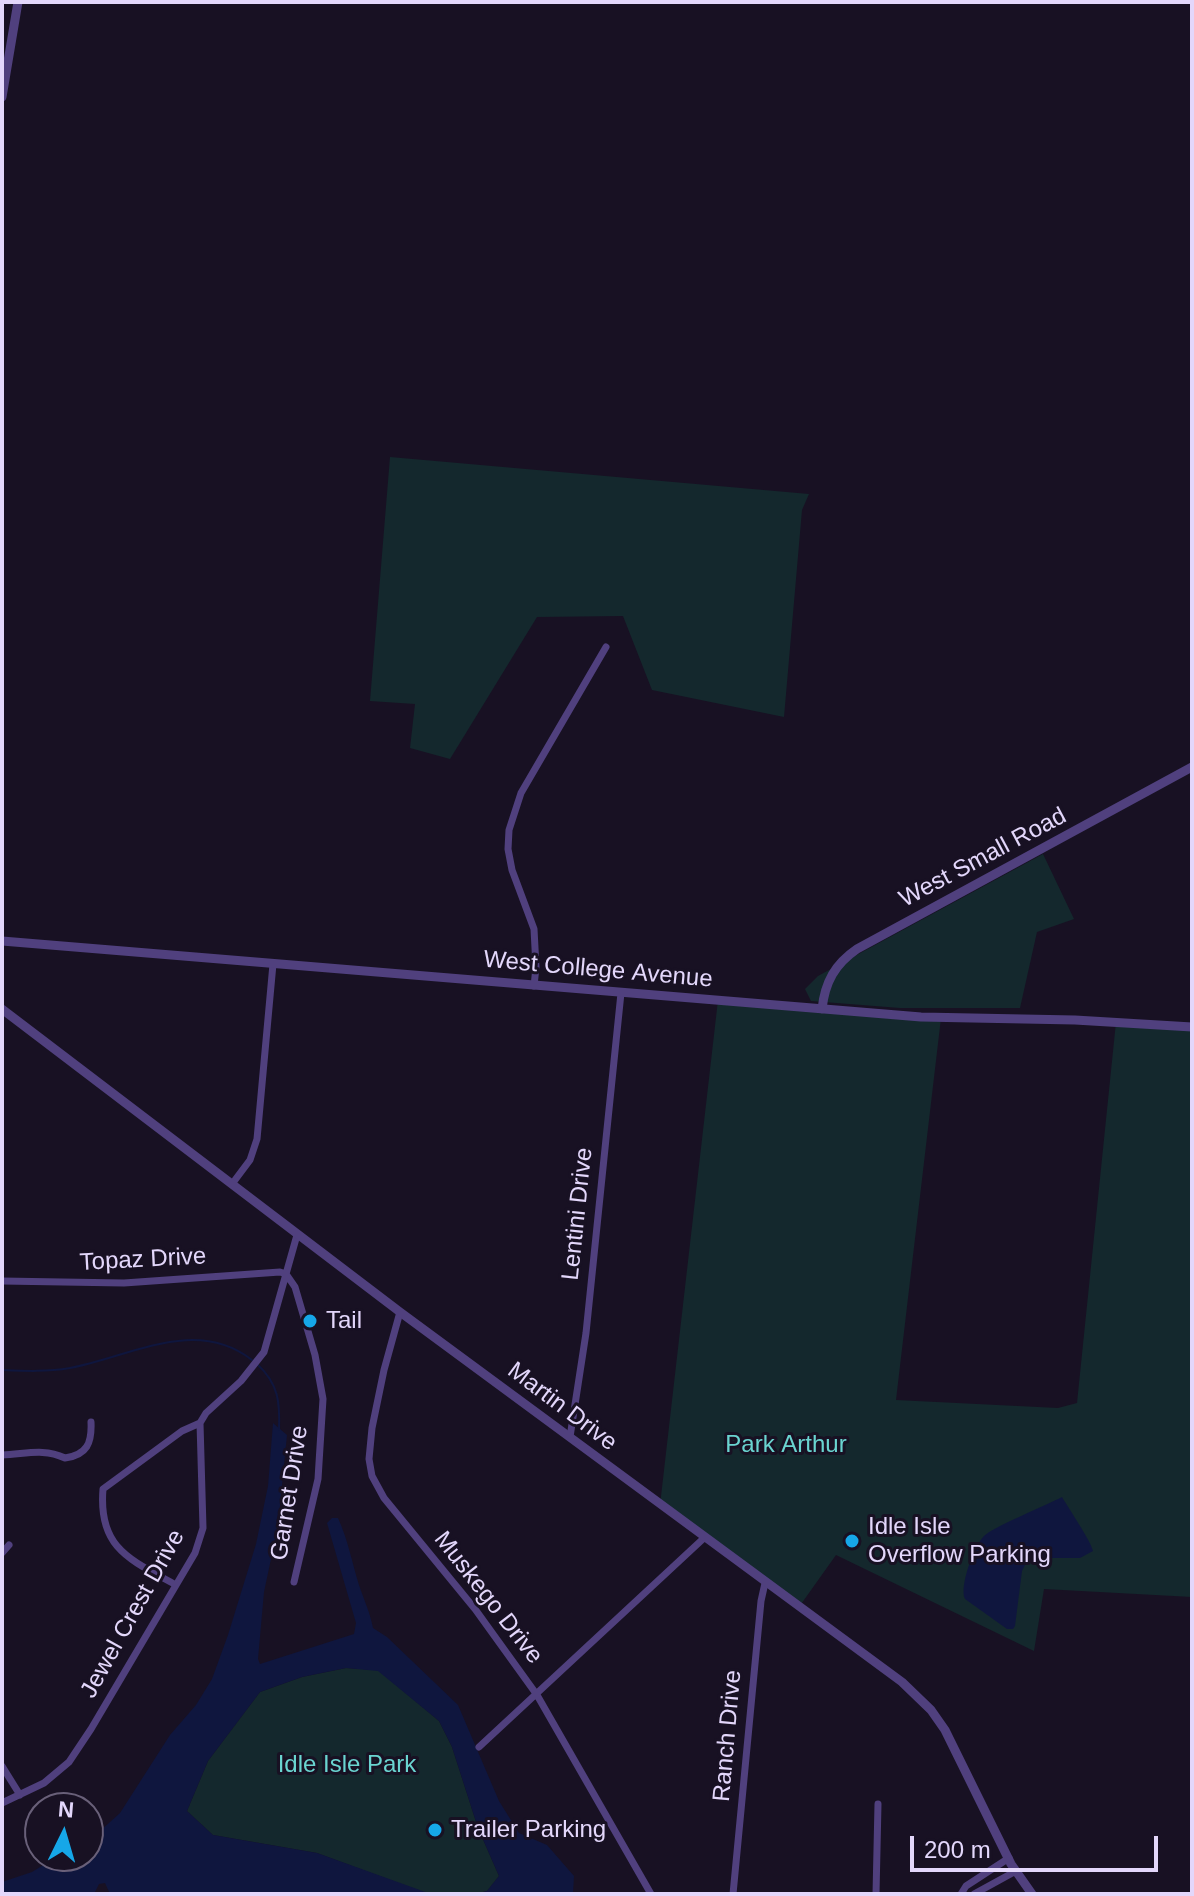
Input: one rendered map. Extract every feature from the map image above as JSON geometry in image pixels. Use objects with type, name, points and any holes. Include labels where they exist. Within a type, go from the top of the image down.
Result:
[{"type":"street","points":[[2,97],[18,2]]},
{"type":"street","points":[[534,986],[534,929],[512,870],[507,844],[509,830],[521,793],[606,647]]},
{"type":"street","name":"West Small Road","points":[[822,1009],[829,978],[845,957],[857,949],[1192,767]]},
{"type":"street","name":"West College Avenue","points":[[2,941],[941,1018],[1075,1020],[1192,1027]]},
{"type":"street","points":[[232,1184],[250,1160],[257,1139],[273,964]]},
{"type":"street","name":"Lentini Drive","points":[[570,1437],[586,1333],[621,993]]},
{"type":"street","name":"Martin Drive","points":[[2,1009],[297,1235],[902,1682],[931,1710],[958,1753],[1009,1858],[1032,1894]]},
{"type":"street","points":[[176,1585],[119,1551],[107,1530],[103,1489],[182,1431],[200,1423],[206,1413],[252,1369],[264,1352],[297,1235]]},
{"type":"street","name":"Topaz Drive","points":[[2,1281],[113,1283],[286,1274]]},
{"type":"street","name":"Garnet Drive","points":[[286,1274],[295,1287],[315,1355],[323,1399],[318,1479],[294,1582]]},
{"type":"street","name":"Muskego Drive","points":[[400,1312],[372,1428],[369,1459],[372,1476],[384,1498],[475,1609],[537,1695],[651,1894]]},
{"type":"street","points":[[2,1455],[54,1452],[65,1458],[76,1456],[91,1442],[91,1422]]},
{"type":"street","name":"Jewel Crest Drive","points":[[2,1803],[60,1772],[80,1747],[195,1553],[203,1528],[200,1423]]},
{"type":"street","points":[[479,1747],[704,1538]]},
{"type":"street","points":[[2,1553],[9,1545]]},
{"type":"street","name":"Ranch Drive","points":[[733,1894],[765,1583]]},
{"type":"street","points":[[2,1766],[20,1795]]},
{"type":"street","points":[[876,1894],[878,1804]]},
{"type":"street","points":[[961,1894],[966,1886],[1009,1858]]},
{"type":"street","points":[[974,1894],[1016,1871]]},
{"type":"green space","points":[[390,457],[809,494],[802,510],[784,717],[652,690],[623,616],[537,617],[450,759],[410,748],[415,704],[370,701]]},
{"type":"green space","points":[[1043,854],[1074,919],[1037,932],[1020,1008],[900,1008],[811,1001],[805,989],[818,976]]},
{"type":"green space","name":"Park Arthur","points":[[718,1000],[941,1018],[896,1400],[1058,1408],[1077,1403],[1116,1022],[1192,1030],[1192,1597],[1044,1589],[1034,1651],[836,1555],[799,1607],[660,1505]]},
{"type":"green space","name":"Idle Isle Park","points":[[346,1668],[378,1670],[439,1721],[452,1747],[478,1828],[499,1876],[487,1891],[475,1894],[425,1893],[317,1853],[213,1835],[187,1811],[208,1761],[260,1692],[302,1677]]},
{"type":"shaded area","points":[[273,1423],[287,1435],[278,1526],[264,1592],[260,1664],[354,1634],[356,1623],[327,1523],[332,1518],[338,1518],[373,1628],[387,1637],[458,1705],[499,1801],[519,1833],[547,1845],[574,1876],[573,1894],[475,1894],[487,1891],[499,1876],[478,1828],[452,1747],[439,1721],[378,1671],[346,1668],[302,1677],[260,1692],[208,1761],[187,1811],[213,1835],[317,1853],[431,1894],[110,1894],[105,1883],[99,1884],[94,1894],[2,1894],[2,1882],[32,1872],[104,1872],[104,1828],[120,1813],[170,1735],[196,1705],[212,1679],[256,1544],[268,1486]]},
{"type":"shaded area","points":[[1062,1497],[1093,1551],[1080,1558],[1037,1558],[1026,1563],[1022,1571],[1015,1626],[1007,1629],[965,1599],[964,1586],[972,1557],[989,1532]]},
{"type":"waterway","points":[[2,1370],[70,1368],[162,1343],[185,1340],[208,1341],[230,1347],[252,1360]]},
{"type":"waterway","points":[[257,1364],[270,1379],[277,1394],[279,1430]]},
{"type":"place","name":"Tail","points":[[310,1321]]},
{"type":"place","name":"Idle Isle Overflow Parking","points":[[852,1541]]},
{"type":"place","name":"Trailer Parking","points":[[435,1830]]}]
